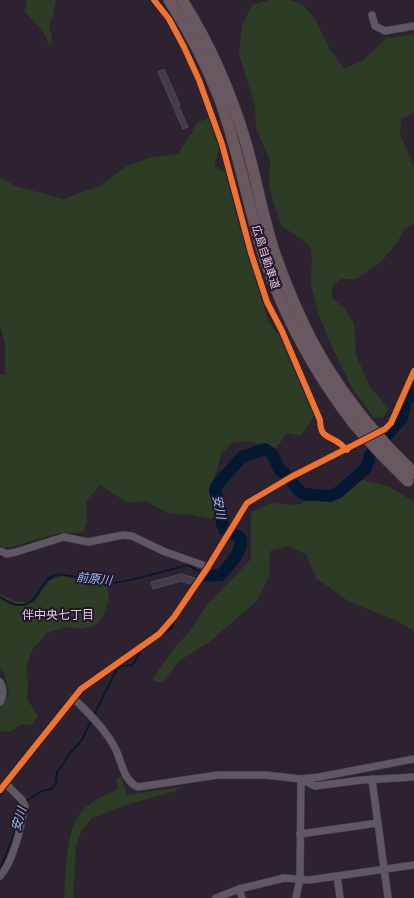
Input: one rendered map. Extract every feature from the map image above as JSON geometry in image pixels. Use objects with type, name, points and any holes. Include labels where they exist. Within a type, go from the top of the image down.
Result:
[{"type":"highway","name":"広島自動車道","points":[[169,0],[179,15],[201,56],[220,100],[235,146],[265,260],[280,300],[314,368],[333,397],[359,422]]},
{"type":"highway","name":"広島自動車道","points":[[182,0],[211,51],[230,96],[246,144],[263,214],[274,249],[291,295],[308,332],[324,362],[343,391],[359,422],[381,454],[412,480]]},
{"type":"street","points":[[154,0],[169,19],[199,80],[222,144],[267,302],[282,330],[320,420],[321,429],[328,438],[339,442],[346,450]]},
{"type":"street","points":[[372,15],[375,26],[385,31],[414,26]]},
{"type":"street","points":[[0,790],[81,689],[159,634],[174,616],[208,567],[248,503],[290,478],[385,429],[391,423],[414,371]]},
{"type":"street","points":[[0,551],[8,554],[64,537],[88,542],[123,535],[132,536],[163,551],[208,567]]},
{"type":"street","points":[[0,682],[3,687],[3,696],[0,702]]},
{"type":"street","points":[[73,698],[93,717],[115,748],[132,785],[138,787],[218,775],[265,775],[301,780],[315,786],[372,779],[414,777]]},
{"type":"street","points":[[301,780],[414,759]]},
{"type":"street","points":[[372,779],[388,898]]},
{"type":"street","points":[[296,898],[300,878],[301,780]]},
{"type":"street","points":[[1,876],[8,863],[20,830],[23,803],[6,784]]},
{"type":"street","points":[[300,834],[378,824]]},
{"type":"street","points":[[216,898],[284,878],[300,878],[309,880],[414,865]]},
{"type":"street","points":[[337,876],[340,898]]},
{"type":"street","points":[[239,890],[242,898]]},
{"type":"green space","points":[[25,0],[56,0],[53,16],[49,25],[52,39],[50,46],[43,31],[25,12],[27,4]]},
{"type":"green space","points":[[269,0],[289,0],[302,4],[315,19],[330,49],[344,69],[363,60],[387,38],[414,34],[414,113],[401,119],[400,134],[414,167],[414,224],[404,229],[397,243],[381,262],[356,279],[341,279],[332,287],[332,298],[345,309],[354,324],[356,355],[370,387],[389,409],[383,417],[374,418],[352,388],[334,352],[319,315],[311,285],[312,258],[310,246],[281,225],[269,187],[270,161],[256,128],[255,106],[239,54],[242,26],[252,5]]},
{"type":"green space","points":[[208,118],[219,148],[214,167],[226,172],[240,229],[268,321],[280,337],[314,416],[301,436],[287,433],[274,451],[252,441],[232,443],[221,454],[209,491],[217,513],[212,519],[193,515],[170,514],[145,501],[128,503],[100,485],[86,501],[87,520],[83,533],[56,534],[16,546],[3,548],[0,545],[0,375],[5,375],[5,345],[0,324],[0,177],[15,186],[63,199],[100,186],[127,166],[152,157],[178,154],[197,123]]},
{"type":"green space","points":[[363,480],[390,487],[414,502],[414,631],[397,621],[348,601],[316,578],[306,554],[289,546],[270,551],[269,577],[257,601],[208,643],[179,661],[162,683],[152,680],[172,651],[190,631],[207,605],[251,559],[251,513],[270,503],[297,505]]},
{"type":"green space","points":[[62,576],[107,585],[109,598],[102,619],[94,626],[82,629],[66,627],[47,633],[32,650],[26,669],[28,684],[27,699],[38,716],[31,725],[21,724],[10,732],[0,731],[0,709],[9,694],[4,672],[0,668],[0,594],[15,601],[34,603],[49,581]]},
{"type":"green space","points":[[121,777],[127,795],[181,787],[175,791],[123,806],[92,818],[82,830],[76,846],[73,898],[64,898],[66,864],[73,827],[84,809],[105,795],[118,789],[116,779]]},
{"type":"building","points":[[164,69],[188,127],[183,129],[158,72]]},
{"type":"building","points":[[181,574],[195,578],[190,584],[181,581],[153,589],[151,582]]},
{"type":"waterway","name":"安川","points":[[206,576],[221,575],[235,557],[240,547],[240,537],[225,530],[222,524],[221,511],[215,490],[217,485],[242,457],[265,449],[272,454],[280,470],[288,476],[297,489],[304,494],[330,496],[339,492],[366,468],[370,455],[402,418],[406,401],[414,393]]},
{"type":"waterway","name":"前原川","points":[[0,597],[8,602],[17,605],[24,605],[30,602],[45,582],[55,575],[66,575],[97,582],[110,583],[139,578],[188,565],[200,572]]},
{"type":"waterway","name":"安川","points":[[187,603],[206,576]]},
{"type":"waterway","name":"安川","points":[[163,634],[171,629],[175,620]]},
{"type":"waterway","name":"安川","points":[[94,715],[116,671],[121,666],[132,665],[140,651]]},
{"type":"waterway","name":"安川","points":[[0,870],[16,830],[21,804],[42,791],[52,789],[56,783],[57,772],[70,753],[82,740],[92,719]]},
{"type":"cycle path","points":[[154,0],[169,19],[199,80],[222,144],[251,253],[267,302],[282,331],[320,420],[323,433],[335,440],[347,450]]},
{"type":"cycle path","points":[[0,790],[81,689],[159,634],[174,617],[208,567],[247,503],[291,477],[385,429],[391,423],[414,371]]},
{"type":"district","name":"伴中央七丁目","points":[[58,615]]}]
